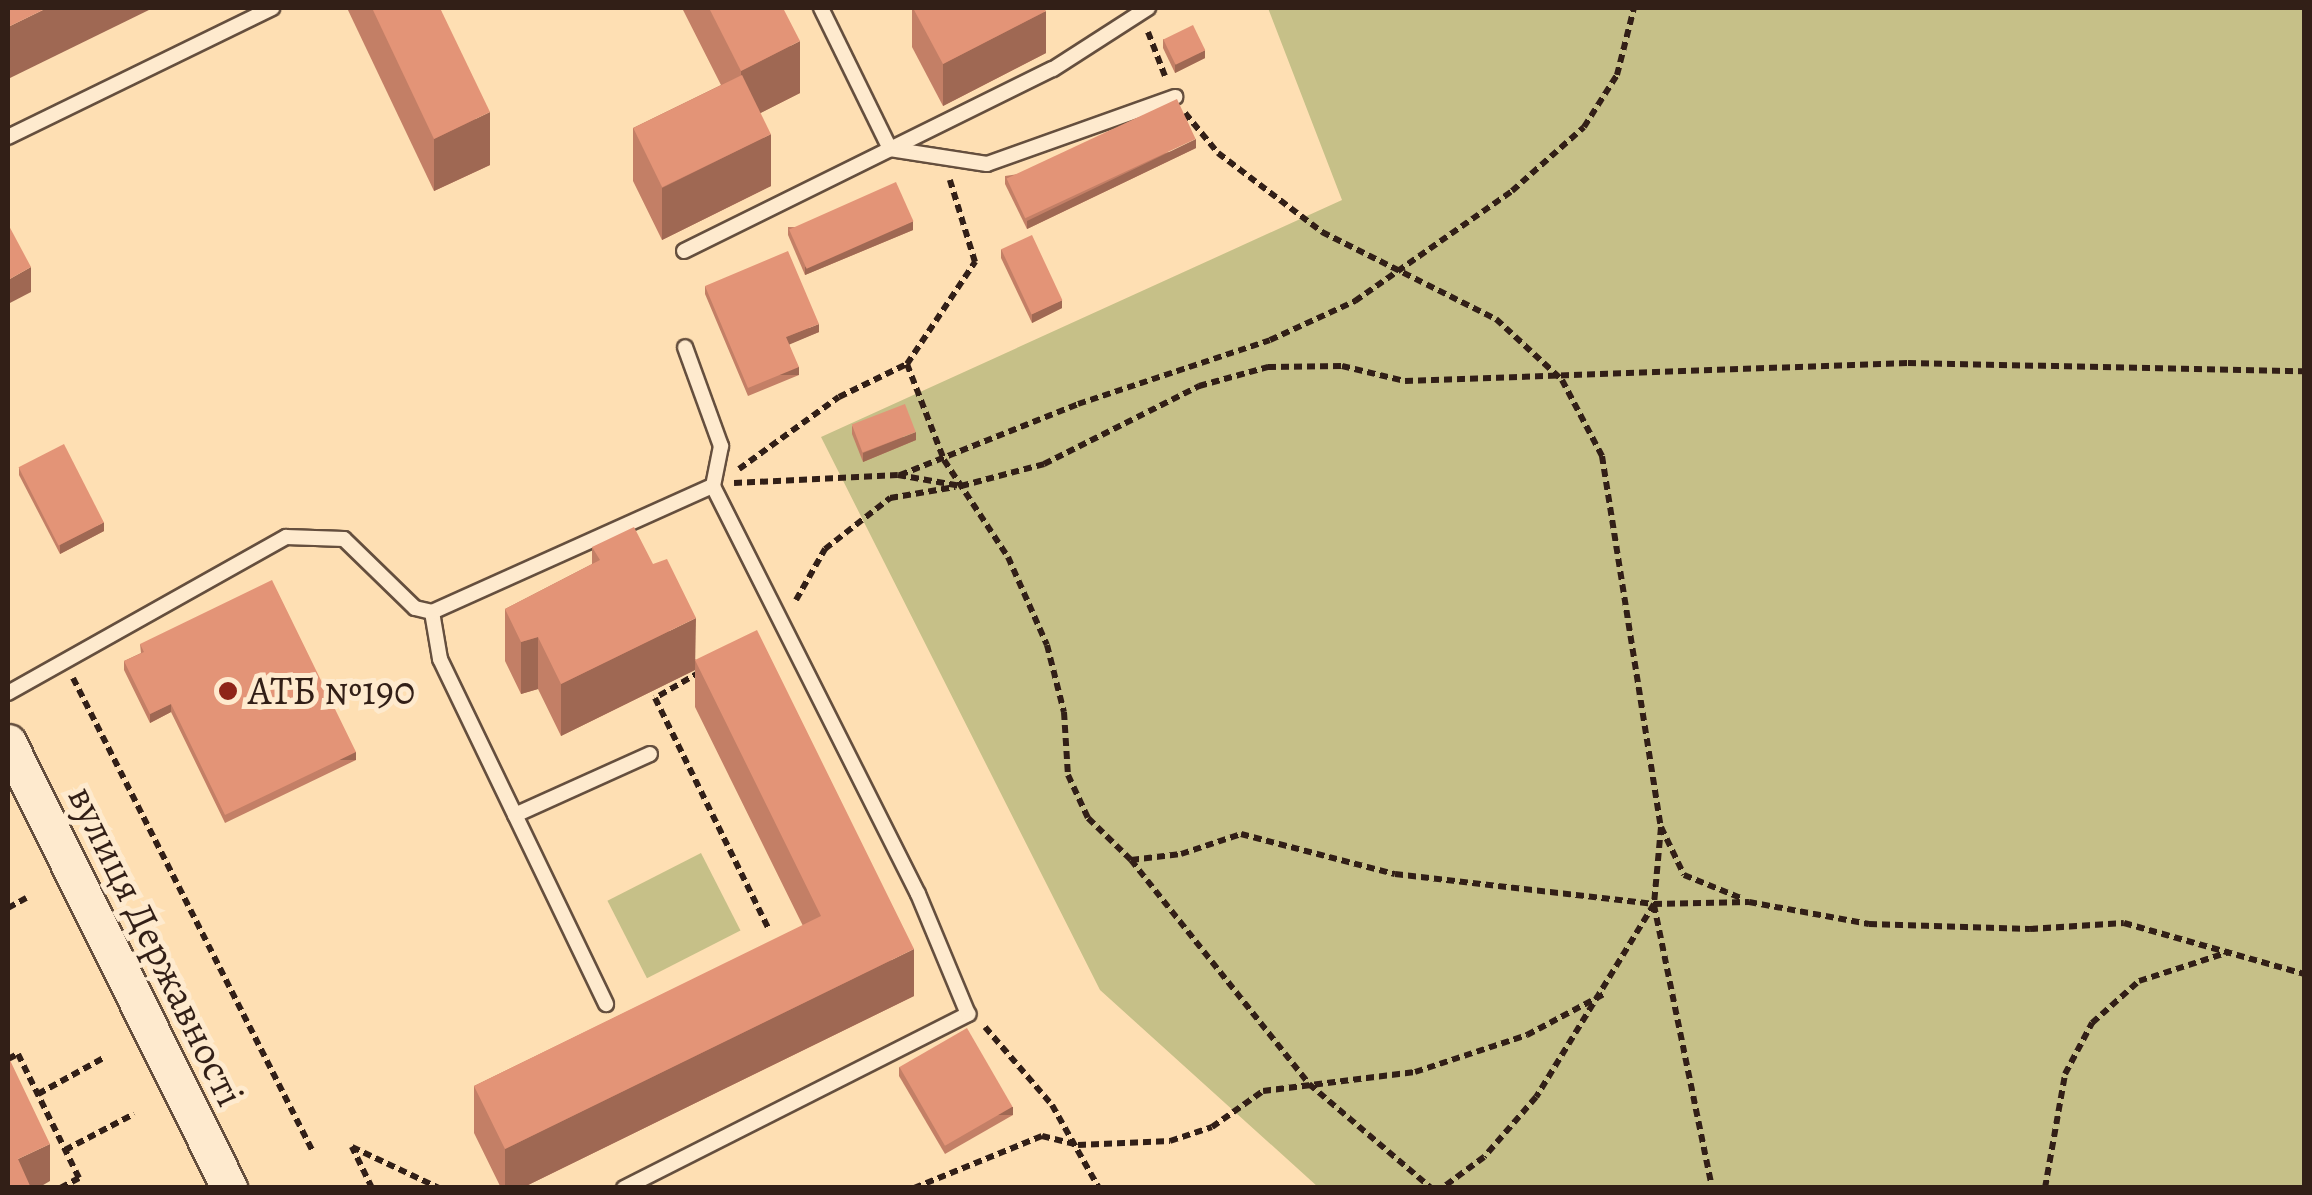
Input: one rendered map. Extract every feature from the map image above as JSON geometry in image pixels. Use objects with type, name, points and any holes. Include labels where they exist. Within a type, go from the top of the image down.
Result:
[{"type":"street","name":"вулиця Державності","points":[[8,742],[230,1188]]},
{"type":"lane","points":[[8,138],[272,8]]},
{"type":"lane","points":[[821,8],[890,149]]},
{"type":"lane","points":[[684,251],[890,149],[1145,12]]},
{"type":"lane","points":[[890,149],[988,164],[1176,97]]},
{"type":"lane","points":[[624,1188],[968,1014],[918,894],[713,486],[720,446],[685,347]]},
{"type":"lane","points":[[8,693],[63,658],[286,536],[344,539],[415,608],[432,612],[713,486]]},
{"type":"lane","points":[[432,612],[440,660],[606,1004]]},
{"type":"lane","points":[[515,815],[650,754]]},
{"type":"path","points":[[898,475],[1078,404],[1270,340],[1355,301],[1512,191],[1584,127],[1616,75],[1634,8]]},
{"type":"path","points":[[1145,12],[1176,97],[1218,153],[1322,232],[1496,319],[1562,380],[1602,456],[1660,827],[1654,904],[1712,1188]]},
{"type":"path","points":[[713,486],[838,397],[907,364],[975,262],[948,174]]},
{"type":"path","points":[[784,622],[825,549],[890,498],[961,486],[1044,464],[1199,386],[1268,367],[1342,366],[1406,381],[1562,380],[1908,363],[2304,370]]},
{"type":"path","points":[[907,364],[944,460],[1008,557],[1047,645],[1064,712],[1068,775],[1088,818],[1132,860],[1309,1084],[1431,1188]]},
{"type":"path","points":[[713,486],[898,475],[961,486]]},
{"type":"path","points":[[63,658],[312,1150]]},
{"type":"path","points":[[704,670],[655,698],[769,930]]},
{"type":"path","points":[[1660,827],[1684,875],[1749,902]]},
{"type":"path","points":[[1132,860],[1180,854],[1241,834],[1396,874],[1654,904],[1749,902],[1868,924],[2030,930],[2124,923],[2304,974]]},
{"type":"path","points":[[8,908],[26,898]]},
{"type":"path","points":[[1442,1188],[1484,1157],[1536,1097],[1605,994],[1654,904]]},
{"type":"path","points":[[2044,1188],[2065,1074],[2092,1024],[2139,981],[2230,952]]},
{"type":"path","points":[[914,1188],[1042,1136],[1078,1144],[1170,1142],[1212,1127],[1262,1092],[1415,1072],[1528,1035],[1605,994]]},
{"type":"path","points":[[968,1014],[1002,1040],[1078,1144],[1100,1188]]},
{"type":"path","points":[[8,1059],[18,1054],[79,1178],[60,1188]]},
{"type":"path","points":[[38,1094],[105,1057]]},
{"type":"path","points":[[65,1150],[134,1114]]},
{"type":"path","points":[[372,1188],[352,1147],[439,1188]]},
{"type":"shaded area","points":[[1268,8],[2304,8],[2304,1187],[1318,1187],[1100,990],[821,437],[1342,200]]},
{"type":"shaded area","points":[[701,853],[740,931],[647,978],[607,901]]},
{"type":"building","points":[[8,8],[47,8],[8,27]]},
{"type":"building","points":[[372,8],[440,8],[490,112],[434,139]]},
{"type":"building","points":[[709,8],[783,8],[800,41],[741,71]]},
{"type":"building","points":[[913,8],[1044,8],[1046,11],[943,64]]},
{"type":"building","points":[[1193,25],[1205,50],[1176,65],[1163,39]]},
{"type":"building","points":[[742,75],[771,134],[662,187],[633,128]]},
{"type":"building","points":[[1177,99],[1196,139],[1025,218],[1007,178]]},
{"type":"building","points":[[896,182],[913,221],[807,269],[789,230]]},
{"type":"building","points":[[8,224],[31,267],[8,280]]},
{"type":"building","points":[[1032,235],[1062,300],[1032,315],[1001,249]]},
{"type":"building","points":[[788,251],[819,324],[786,337],[799,367],[748,388],[705,286]]},
{"type":"building","points":[[905,404],[916,432],[863,452],[852,424]]},
{"type":"building","points":[[64,444],[104,522],[59,546],[19,467]]},
{"type":"building","points":[[634,527],[653,564],[667,559],[696,618],[561,684],[538,637],[521,642],[505,609],[600,560],[592,547]]},
{"type":"building","name":"АТБ №190","points":[[272,580],[356,752],[225,815],[171,704],[150,714],[124,661],[144,652],[140,644]]},
{"type":"building","points":[[757,630],[914,949],[505,1149],[474,1086],[821,916],[695,660]]},
{"type":"building","points":[[967,1028],[1012,1107],[945,1146],[899,1067]]},
{"type":"building","points":[[8,1056],[50,1144],[18,1159],[31,1188],[8,1188]]},
{"type":"place","name":"АТБ №190","points":[[228,691]]}]
